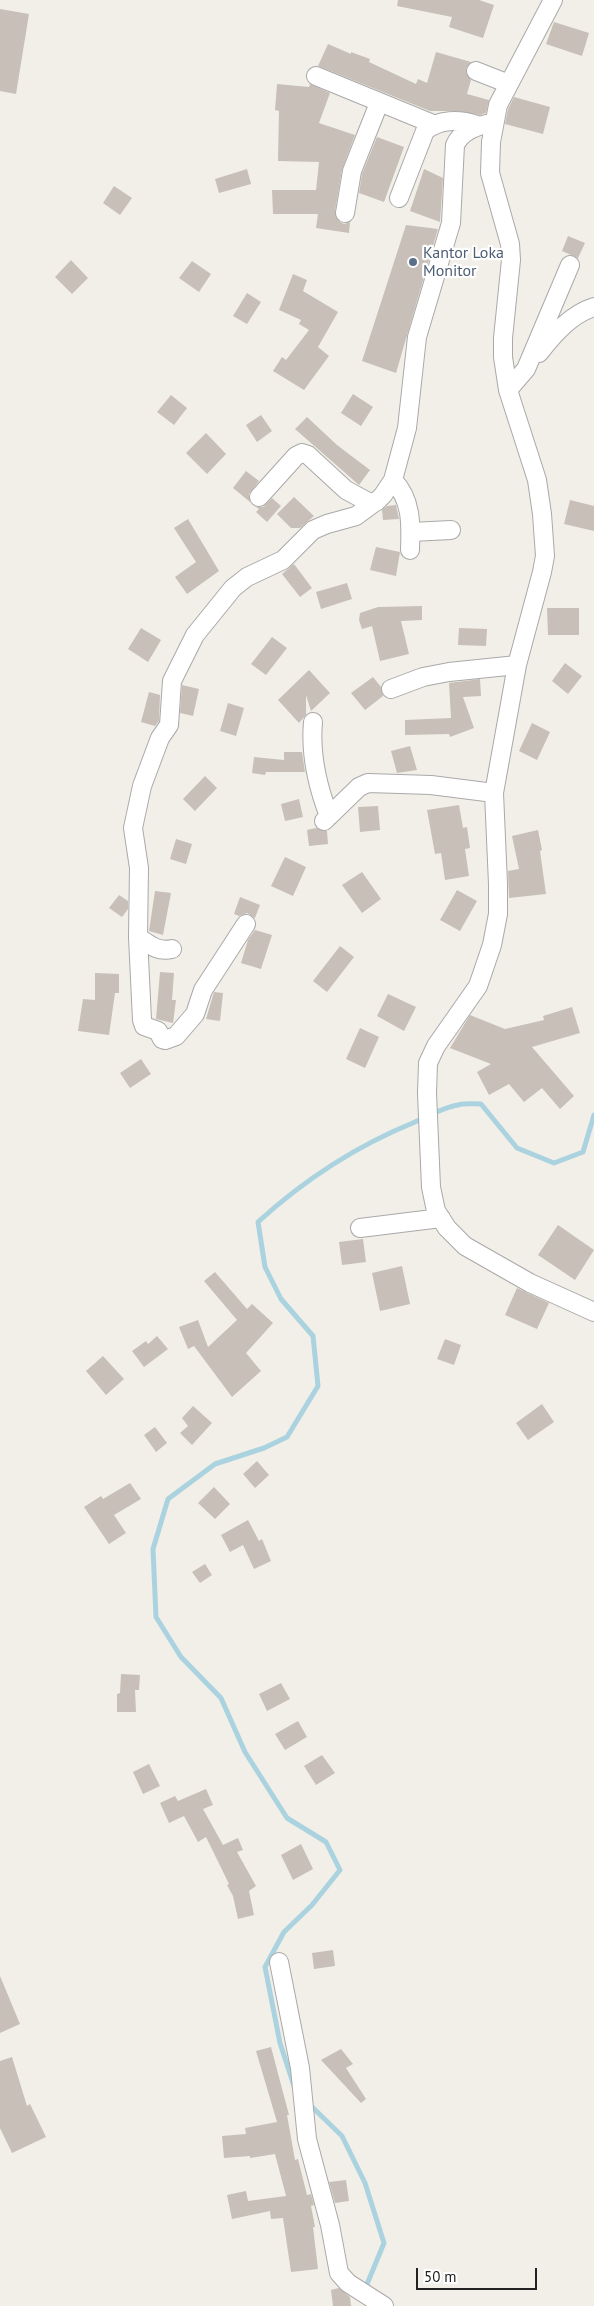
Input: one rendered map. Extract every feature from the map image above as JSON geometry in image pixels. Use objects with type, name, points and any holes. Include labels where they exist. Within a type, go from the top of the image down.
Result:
[{"type":"street","points":[[246,924],[203,990],[195,1014],[176,1036],[166,1040],[162,1039],[158,1031],[144,1026],[142,1020],[138,937],[138,868],[133,828],[142,786],[160,738],[169,725],[172,681],[195,635],[233,588],[247,577],[284,560],[313,530],[356,516],[384,495],[393,480],[407,428],[417,337],[451,223],[454,145],[458,139],[485,124],[498,105],[553,0]]},
{"type":"street","points":[[476,72],[509,84]]},
{"type":"street","points":[[316,76],[433,124],[457,121],[485,124]]},
{"type":"street","points":[[345,213],[352,171],[379,103]]},
{"type":"street","points":[[399,198],[422,135],[433,124]]},
{"type":"street","points":[[485,124],[490,173],[510,244],[511,260],[503,338],[503,357],[508,390],[537,480],[545,543],[542,572],[517,666],[494,793],[498,914],[492,945],[478,986],[436,1046],[428,1063],[427,1093],[431,1187],[436,1211],[447,1228],[465,1246],[493,1263],[594,1312]]},
{"type":"street","points":[[526,368],[570,265]]},
{"type":"street","points":[[508,390],[554,334],[573,317],[594,307]]},
{"type":"street","points":[[259,497],[296,456],[302,453],[308,455],[354,495],[362,500],[375,502]]},
{"type":"street","points":[[393,480],[402,490],[408,502],[411,532],[410,550]]},
{"type":"street","points":[[411,532],[451,530]]},
{"type":"street","points":[[391,689],[423,677],[449,672],[517,666]]},
{"type":"street","points":[[313,722],[311,742],[313,765],[326,819],[359,787],[368,784],[431,785],[494,793]]},
{"type":"street","points":[[138,937],[156,949],[172,950]]},
{"type":"street","points":[[360,1228],[441,1218]]},
{"type":"street","points":[[280,1962],[297,2049],[307,2139],[330,2225],[339,2273],[348,2283],[380,2303]]},
{"type":"building","points":[[398,0],[479,0],[494,5],[483,38],[449,27],[452,17],[397,6]]},
{"type":"building","points":[[0,9],[29,14],[16,94],[0,91]]},
{"type":"building","points":[[554,22],[589,33],[582,56],[546,44]]},
{"type":"building","points":[[328,44],[351,54],[351,52],[370,59],[369,62],[416,84],[418,79],[427,83],[436,52],[471,62],[466,68],[466,73],[471,80],[467,94],[489,100],[486,113],[480,115],[457,111],[430,111],[318,66]]},
{"type":"building","points":[[277,84],[309,87],[310,84],[330,93],[319,123],[355,135],[342,169],[335,211],[339,221],[344,224],[350,222],[349,233],[316,228],[318,214],[273,214],[272,190],[316,190],[319,162],[278,161],[279,111],[275,110]]},
{"type":"building","points":[[514,97],[550,107],[543,134],[505,124],[508,109]]},
{"type":"building","points":[[377,137],[404,147],[384,202],[359,193],[362,174]]},
{"type":"building","points":[[247,169],[251,184],[219,193],[215,179]]},
{"type":"building","points":[[424,169],[443,178],[440,222],[410,211]]},
{"type":"building","points":[[114,186],[132,198],[120,215],[103,203]]},
{"type":"building","points":[[406,225],[438,229],[396,373],[362,361]]},
{"type":"building","points":[[568,236],[585,243],[578,258],[562,251]]},
{"type":"building","points":[[71,260],[88,278],[72,294],[55,277]]},
{"type":"building","points":[[192,261],[211,274],[199,292],[179,278]]},
{"type":"building","points":[[293,274],[307,280],[303,291],[338,312],[318,347],[329,356],[304,390],[273,371],[282,357],[286,360],[309,330],[299,324],[301,320],[279,310]]},
{"type":"building","points":[[247,293],[261,302],[247,324],[233,316]]},
{"type":"building","points":[[353,394],[373,407],[361,426],[341,413]]},
{"type":"building","points":[[171,395],[187,408],[174,425],[157,412]]},
{"type":"building","points":[[261,415],[272,431],[257,442],[246,425]]},
{"type":"building","points":[[307,417],[337,445],[370,470],[359,485],[295,429]]},
{"type":"building","points":[[206,433],[226,454],[207,474],[186,453]]},
{"type":"building","points":[[246,471],[259,481],[249,494],[250,502],[233,488]]},
{"type":"building","points":[[294,497],[314,516],[300,528],[291,528],[277,514]]},
{"type":"building","points":[[272,498],[281,506],[267,522],[256,512],[259,509],[256,507],[263,507]]},
{"type":"building","points":[[570,500],[594,506],[594,531],[564,524]]},
{"type":"building","points":[[396,505],[399,519],[383,520],[382,510],[387,506]]},
{"type":"building","points":[[188,519],[219,571],[187,594],[175,577],[196,562],[174,528]]},
{"type":"building","points":[[376,547],[400,552],[396,576],[370,570]]},
{"type":"building","points":[[294,564],[312,588],[300,597],[282,574]]},
{"type":"building","points":[[347,583],[352,599],[321,609],[316,592]]},
{"type":"building","points":[[422,606],[422,620],[401,621],[409,654],[380,661],[372,626],[362,629],[359,620],[360,613],[378,607]]},
{"type":"building","points":[[547,608],[579,608],[579,635],[548,635]]},
{"type":"building","points":[[141,628],[161,640],[148,662],[128,649]]},
{"type":"building","points":[[459,628],[487,629],[486,646],[458,645]]},
{"type":"building","points":[[272,637],[287,648],[266,675],[251,664]]},
{"type":"building","points":[[565,663],[582,676],[568,694],[552,681]]},
{"type":"building","points":[[309,670],[330,693],[311,711],[306,695],[306,715],[299,723],[278,700]]},
{"type":"building","points":[[373,677],[381,687],[383,696],[365,710],[351,693]]},
{"type":"building","points":[[480,679],[481,696],[463,697],[474,728],[450,737],[449,734],[405,735],[405,720],[451,718],[449,683]]},
{"type":"building","points":[[182,685],[199,689],[193,716],[180,713]]},
{"type":"building","points":[[149,692],[160,695],[159,721],[155,726],[141,722]]},
{"type":"building","points":[[228,703],[244,708],[236,736],[220,731]]},
{"type":"building","points":[[532,723],[550,732],[537,760],[519,751]]},
{"type":"building","points":[[410,746],[417,770],[397,773],[391,751]]},
{"type":"building","points":[[284,752],[302,752],[305,772],[266,772],[265,775],[252,773],[254,757],[284,760]]},
{"type":"building","points":[[205,776],[217,788],[195,811],[183,799]]},
{"type":"building","points":[[299,799],[303,817],[285,821],[281,804]]},
{"type":"building","points":[[459,805],[463,828],[467,827],[470,848],[465,849],[469,876],[445,880],[441,853],[435,854],[427,810]]},
{"type":"building","points":[[378,806],[380,830],[360,832],[358,807]]},
{"type":"building","points":[[316,828],[327,831],[328,844],[309,846],[307,830]]},
{"type":"building","points":[[538,830],[546,894],[509,898],[508,871],[519,869],[512,836]]},
{"type":"building","points":[[176,839],[192,844],[186,864],[170,859]]},
{"type":"building","points":[[285,857],[306,867],[293,896],[271,886]]},
{"type":"building","points":[[362,872],[381,899],[362,913],[342,885]]},
{"type":"building","points":[[457,890],[477,901],[460,931],[440,920]]},
{"type":"building","points":[[155,891],[171,893],[163,935],[149,931]]},
{"type":"building","points":[[119,895],[128,901],[128,909],[122,917],[109,908]]},
{"type":"building","points":[[240,897],[260,905],[255,918],[247,913],[239,916],[234,914]]},
{"type":"building","points":[[255,930],[272,935],[261,969],[241,963],[248,940]]},
{"type":"building","points":[[340,946],[354,957],[327,992],[313,981]]},
{"type":"building","points":[[160,972],[174,973],[172,1000],[176,1000],[173,1023],[156,1019]]},
{"type":"building","points":[[95,973],[119,974],[119,993],[115,993],[109,1035],[78,1031],[83,999],[95,1000]]},
{"type":"building","points":[[214,992],[223,993],[220,1021],[206,1019]]},
{"type":"building","points":[[388,994],[416,1007],[404,1031],[377,1016]]},
{"type":"building","points":[[572,1007],[580,1033],[532,1047],[574,1096],[560,1109],[542,1088],[524,1102],[509,1084],[489,1095],[477,1072],[491,1064],[450,1048],[470,1015],[505,1029],[544,1020],[543,1016]]},
{"type":"building","points":[[360,1028],[379,1037],[365,1068],[346,1059]]},
{"type":"building","points":[[141,1059],[151,1074],[130,1088],[120,1073]]},
{"type":"building","points":[[558,1225],[594,1250],[575,1280],[538,1255]]},
{"type":"building","points":[[363,1239],[366,1262],[342,1265],[339,1242]]},
{"type":"building","points":[[402,1266],[410,1304],[380,1311],[372,1273]]},
{"type":"building","points":[[215,1272],[247,1309],[252,1304],[273,1323],[246,1353],[261,1371],[232,1397],[194,1346],[188,1349],[179,1327],[198,1320],[208,1347],[237,1320],[204,1281]]},
{"type":"building","points":[[517,1288],[549,1303],[537,1329],[505,1315]]},
{"type":"building","points":[[157,1336],[168,1349],[144,1367],[132,1351],[146,1341],[148,1344]]},
{"type":"building","points":[[445,1339],[461,1345],[454,1365],[437,1359]]},
{"type":"building","points":[[103,1356],[124,1379],[106,1395],[86,1371]]},
{"type":"building","points":[[542,1404],[554,1422],[528,1440],[516,1423]]},
{"type":"building","points":[[193,1406],[212,1423],[192,1445],[180,1433],[188,1426],[182,1418]]},
{"type":"building","points":[[155,1427],[167,1443],[156,1452],[144,1435]]},
{"type":"building","points":[[257,1461],[269,1475],[255,1488],[243,1474]]},
{"type":"building","points":[[130,1483],[141,1499],[114,1515],[126,1533],[109,1544],[84,1507],[101,1496],[103,1499]]},
{"type":"building","points":[[214,1487],[230,1504],[215,1519],[198,1503]]},
{"type":"building","points":[[248,1520],[259,1541],[262,1539],[271,1561],[254,1569],[243,1545],[230,1552],[221,1535]]},
{"type":"building","points":[[205,1564],[212,1575],[200,1583],[192,1572]]},
{"type":"building","points":[[121,1674],[140,1675],[139,1690],[135,1690],[136,1712],[117,1712],[117,1694],[120,1693]]},
{"type":"building","points":[[281,1683],[290,1699],[267,1711],[259,1694]]},
{"type":"building","points":[[298,1721],[307,1737],[285,1750],[275,1734]]},
{"type":"building","points":[[322,1755],[335,1773],[316,1785],[304,1766]]},
{"type":"building","points":[[149,1764],[160,1786],[143,1794],[133,1772]]},
{"type":"building","points":[[206,1789],[213,1805],[203,1809],[223,1845],[238,1838],[243,1850],[237,1852],[256,1886],[249,1891],[254,1915],[238,1919],[233,1896],[227,1885],[229,1884],[206,1837],[198,1842],[184,1816],[169,1823],[160,1803],[175,1796],[178,1801]]},
{"type":"building","points":[[301,1844],[313,1869],[293,1880],[281,1855]]},
{"type":"building","points":[[333,1950],[335,1966],[314,1969],[312,1953]]},
{"type":"building","points":[[0,1976],[20,2024],[0,2033]]},
{"type":"building","points":[[271,2047],[289,2115],[287,2115],[295,2160],[298,2159],[307,2195],[311,2194],[314,2205],[311,2206],[315,2227],[313,2227],[318,2269],[291,2272],[283,2218],[271,2219],[270,2211],[232,2219],[227,2195],[246,2191],[248,2201],[286,2196],[275,2154],[250,2158],[250,2156],[224,2158],[222,2136],[246,2134],[245,2128],[277,2122],[256,2051]]},
{"type":"building","points":[[341,2049],[353,2064],[346,2068],[366,2099],[361,2103],[321,2060]]},
{"type":"building","points":[[12,2057],[27,2106],[30,2104],[46,2137],[12,2153],[0,2128],[0,2061]]},
{"type":"building","points":[[346,2180],[349,2201],[335,2203],[329,2182]]},
{"type":"building","points":[[339,2288],[350,2297],[351,2306],[333,2306],[331,2290]]},
{"type":"waterway","points":[[294,2086],[280,2043],[265,1967],[284,1932],[312,1905],[340,1870],[326,1842],[287,1818],[245,1752],[221,1698],[181,1657],[156,1617],[153,1549],[168,1499],[215,1464],[264,1448],[287,1437],[318,1386],[313,1336],[281,1299],[265,1267],[258,1222],[294,1192],[332,1165],[393,1131],[447,1108],[463,1104],[481,1104],[517,1148],[554,1163],[583,1152],[594,1115]]},
{"type":"waterway","points":[[309,2104],[342,2136],[365,2183],[384,2243],[365,2289]]},
{"type":"place","name":"Kantor Loka Monitor","points":[[413,262]]}]
